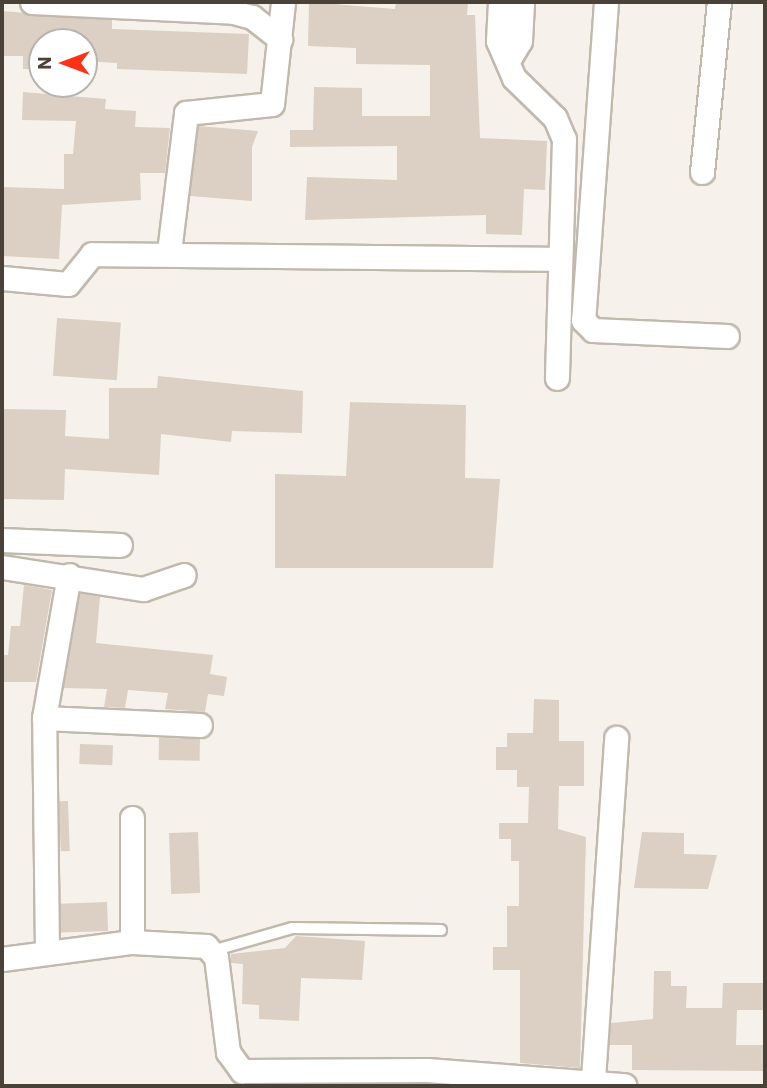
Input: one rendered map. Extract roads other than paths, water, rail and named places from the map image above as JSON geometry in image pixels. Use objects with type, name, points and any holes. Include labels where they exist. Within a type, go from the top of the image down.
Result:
[{"type":"street","points":[[32,2],[233,12],[252,17],[280,39]]},
{"type":"street","points":[[169,252],[186,113],[272,104],[283,2]]},
{"type":"street","points":[[500,2],[498,41],[509,59],[519,85],[555,118],[564,139],[557,378]]},
{"type":"street","points":[[509,59],[520,41],[522,2]]},
{"type":"street","points":[[606,2],[583,320],[593,330],[726,336]]},
{"type":"street","points":[[702,172],[719,2]]},
{"type":"street","points":[[2,278],[68,284],[88,255],[169,252],[559,258]]},
{"type":"street","points":[[2,540],[120,545]]},
{"type":"street","points":[[2,567],[69,575],[143,589],[184,575]]},
{"type":"street","points":[[47,950],[44,718],[69,575]]},
{"type":"street","points":[[44,718],[200,725]]},
{"type":"street","points":[[593,1079],[616,738]]},
{"type":"street","points":[[132,818],[132,942]]},
{"type":"street","points":[[2,959],[47,950],[132,942],[212,951],[228,1052],[242,1071],[593,1079],[627,1086]]},
{"type":"lane","points":[[212,951],[292,928],[440,930]]}]
